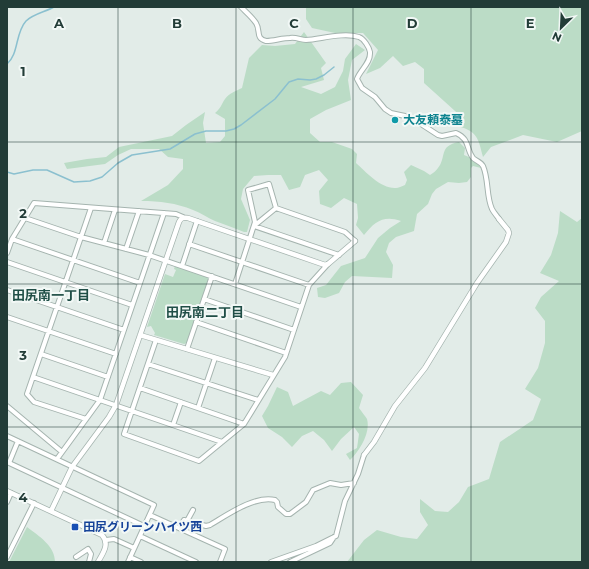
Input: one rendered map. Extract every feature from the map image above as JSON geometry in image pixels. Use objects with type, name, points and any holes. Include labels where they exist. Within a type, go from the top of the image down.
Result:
[{"type":"street","points":[[241,7],[257,25],[258,36],[262,40],[266,41],[291,38],[305,40],[333,36],[354,37],[361,39],[370,52],[366,65],[356,79],[362,88],[375,97],[385,109],[391,113],[405,116],[438,135],[442,136],[456,132],[461,135],[473,158],[482,164],[488,185],[492,210],[509,233],[506,242],[469,296],[425,368],[395,406],[364,455],[358,474],[345,501],[338,532],[330,543],[290,562]]},
{"type":"street","points":[[235,284],[256,222],[248,190],[270,184],[276,208]]},
{"type":"street","points":[[7,253],[12,239],[34,203],[176,214],[183,218],[197,221],[322,264],[328,264]]},
{"type":"street","points":[[86,419],[34,402],[27,394],[91,208]]},
{"type":"street","points":[[254,226],[276,208]]},
{"type":"street","points":[[156,340],[124,434],[199,461],[244,424],[286,353],[309,285],[328,264],[354,241],[345,232],[276,208]]},
{"type":"street","points":[[104,243],[115,210]]},
{"type":"street","points":[[126,249],[139,211]]},
{"type":"street","points":[[57,459],[100,400],[164,213]]},
{"type":"street","points":[[25,218],[81,237],[150,255],[301,307]]},
{"type":"street","points":[[51,511],[72,466],[109,417],[116,405],[178,222],[183,218]]},
{"type":"street","points":[[182,266],[197,221]]},
{"type":"street","points":[[254,226],[339,255]]},
{"type":"street","points":[[12,239],[140,283]]},
{"type":"street","points":[[189,244],[309,285]]},
{"type":"street","points":[[7,262],[132,305]]},
{"type":"street","points":[[187,349],[212,276]]},
{"type":"street","points":[[7,290],[124,330]]},
{"type":"street","points":[[204,299],[294,330]]},
{"type":"street","points":[[7,317],[116,354]]},
{"type":"street","points":[[196,322],[286,353]]},
{"type":"street","points":[[140,335],[272,375]]},
{"type":"street","points":[[41,354],[108,377]]},
{"type":"street","points":[[198,408],[216,358]]},
{"type":"street","points":[[148,364],[258,400]]},
{"type":"street","points":[[33,377],[222,442]]},
{"type":"street","points":[[140,388],[244,424]]},
{"type":"street","points":[[174,425],[181,402]]},
{"type":"street","points":[[7,406],[62,452]]},
{"type":"street","points":[[7,436],[154,505],[128,562]]},
{"type":"street","points":[[18,441],[8,463],[144,526]]},
{"type":"street","points":[[179,528],[184,520],[206,526],[210,525],[251,502],[273,500],[277,502],[278,507],[286,514],[290,514],[306,502],[314,490],[330,483],[341,485],[354,483]]},
{"type":"street","points":[[7,502],[9,492],[103,536],[106,540],[105,547],[98,562]]},
{"type":"street","points":[[7,557],[9,547],[34,503]]},
{"type":"street","points":[[187,521],[193,510]]},
{"type":"street","points":[[150,515],[225,549],[220,562]]},
{"type":"street","points":[[140,536],[196,562]]},
{"type":"street","points":[[271,562],[316,546],[334,537]]},
{"type":"street","points":[[106,540],[114,539],[134,548]]},
{"type":"street","points":[[76,557],[88,550],[91,554],[89,562]]},
{"type":"street","points":[[130,557],[140,562]]},
{"type":"green space","points":[[306,7],[582,7],[582,131],[557,142],[523,135],[491,147],[483,157],[478,140],[473,133],[458,126],[465,120],[424,83],[424,69],[415,62],[403,66],[393,56],[380,68],[366,74],[378,50],[363,33],[335,33],[312,28],[306,19]]},
{"type":"green space","points":[[304,32],[326,63],[321,68],[324,80],[301,87],[321,94],[335,87],[343,71],[345,59],[356,44],[365,50],[352,60],[348,80],[351,100],[326,110],[310,119],[310,133],[320,142],[332,142],[352,149],[357,154],[356,163],[379,183],[390,188],[397,188],[405,185],[407,180],[404,172],[411,165],[430,175],[441,164],[444,152],[448,146],[459,142],[465,148],[464,155],[481,162],[481,168],[473,166],[471,168],[471,177],[467,182],[448,182],[436,189],[428,204],[417,214],[414,231],[396,237],[389,243],[386,252],[393,265],[392,278],[352,276],[345,282],[339,293],[325,298],[318,297],[317,288],[326,285],[341,266],[365,258],[378,238],[401,221],[395,219],[380,220],[364,235],[356,225],[358,218],[357,204],[344,198],[331,208],[320,204],[319,191],[328,180],[319,170],[305,175],[300,187],[289,190],[281,175],[254,176],[243,189],[241,199],[250,220],[247,232],[244,232],[215,221],[196,211],[174,204],[141,201],[168,185],[183,169],[183,159],[168,157],[159,149],[131,149],[118,155],[105,164],[67,169],[64,163],[106,157],[119,147],[172,136],[205,112],[203,123],[206,143],[220,142],[225,136],[225,119],[215,113],[228,95],[242,88],[249,58],[262,45],[275,46],[295,44]]},
{"type":"green space","points":[[560,211],[577,222],[582,218],[582,562],[347,562],[364,540],[377,530],[401,537],[417,539],[428,525],[420,512],[420,499],[435,511],[448,512],[459,502],[468,487],[489,479],[500,442],[533,420],[541,399],[525,389],[538,368],[545,343],[545,321],[535,308],[541,297],[559,281],[540,273],[551,255],[558,233]]},
{"type":"green space","points":[[175,266],[207,277],[209,280],[187,343],[184,344],[154,335],[155,333],[151,326],[147,327],[165,274],[173,277],[176,270],[174,269]]},
{"type":"green space","points":[[351,382],[363,395],[359,408],[367,419],[368,424],[366,436],[357,452],[350,460],[346,454],[357,448],[359,434],[354,427],[341,439],[332,451],[324,440],[313,431],[302,436],[292,447],[282,437],[268,428],[262,416],[277,387],[288,392],[293,406],[321,391],[330,395],[341,383]]},
{"type":"green space","points":[[27,527],[46,542],[52,551],[55,562],[9,562]]},
{"type":"waterway","points":[[7,64],[11,60],[20,31],[26,21],[54,7]]},
{"type":"waterway","points":[[7,172],[14,174],[33,170],[47,170],[74,182],[90,181],[102,177],[118,163],[132,155],[170,149],[195,134],[206,131],[226,131],[234,129],[275,99],[289,82],[298,79],[316,79],[334,67]]},
{"type":"place","name":"大友頼泰墓","points":[[395,120]]},
{"type":"place","name":"田尻グリーンハイツ西","points":[[75,527]]},
{"type":"district","name":"田尻南一丁目","points":[[51,295]]},
{"type":"district","name":"田尻南二丁目","points":[[205,312]]}]
